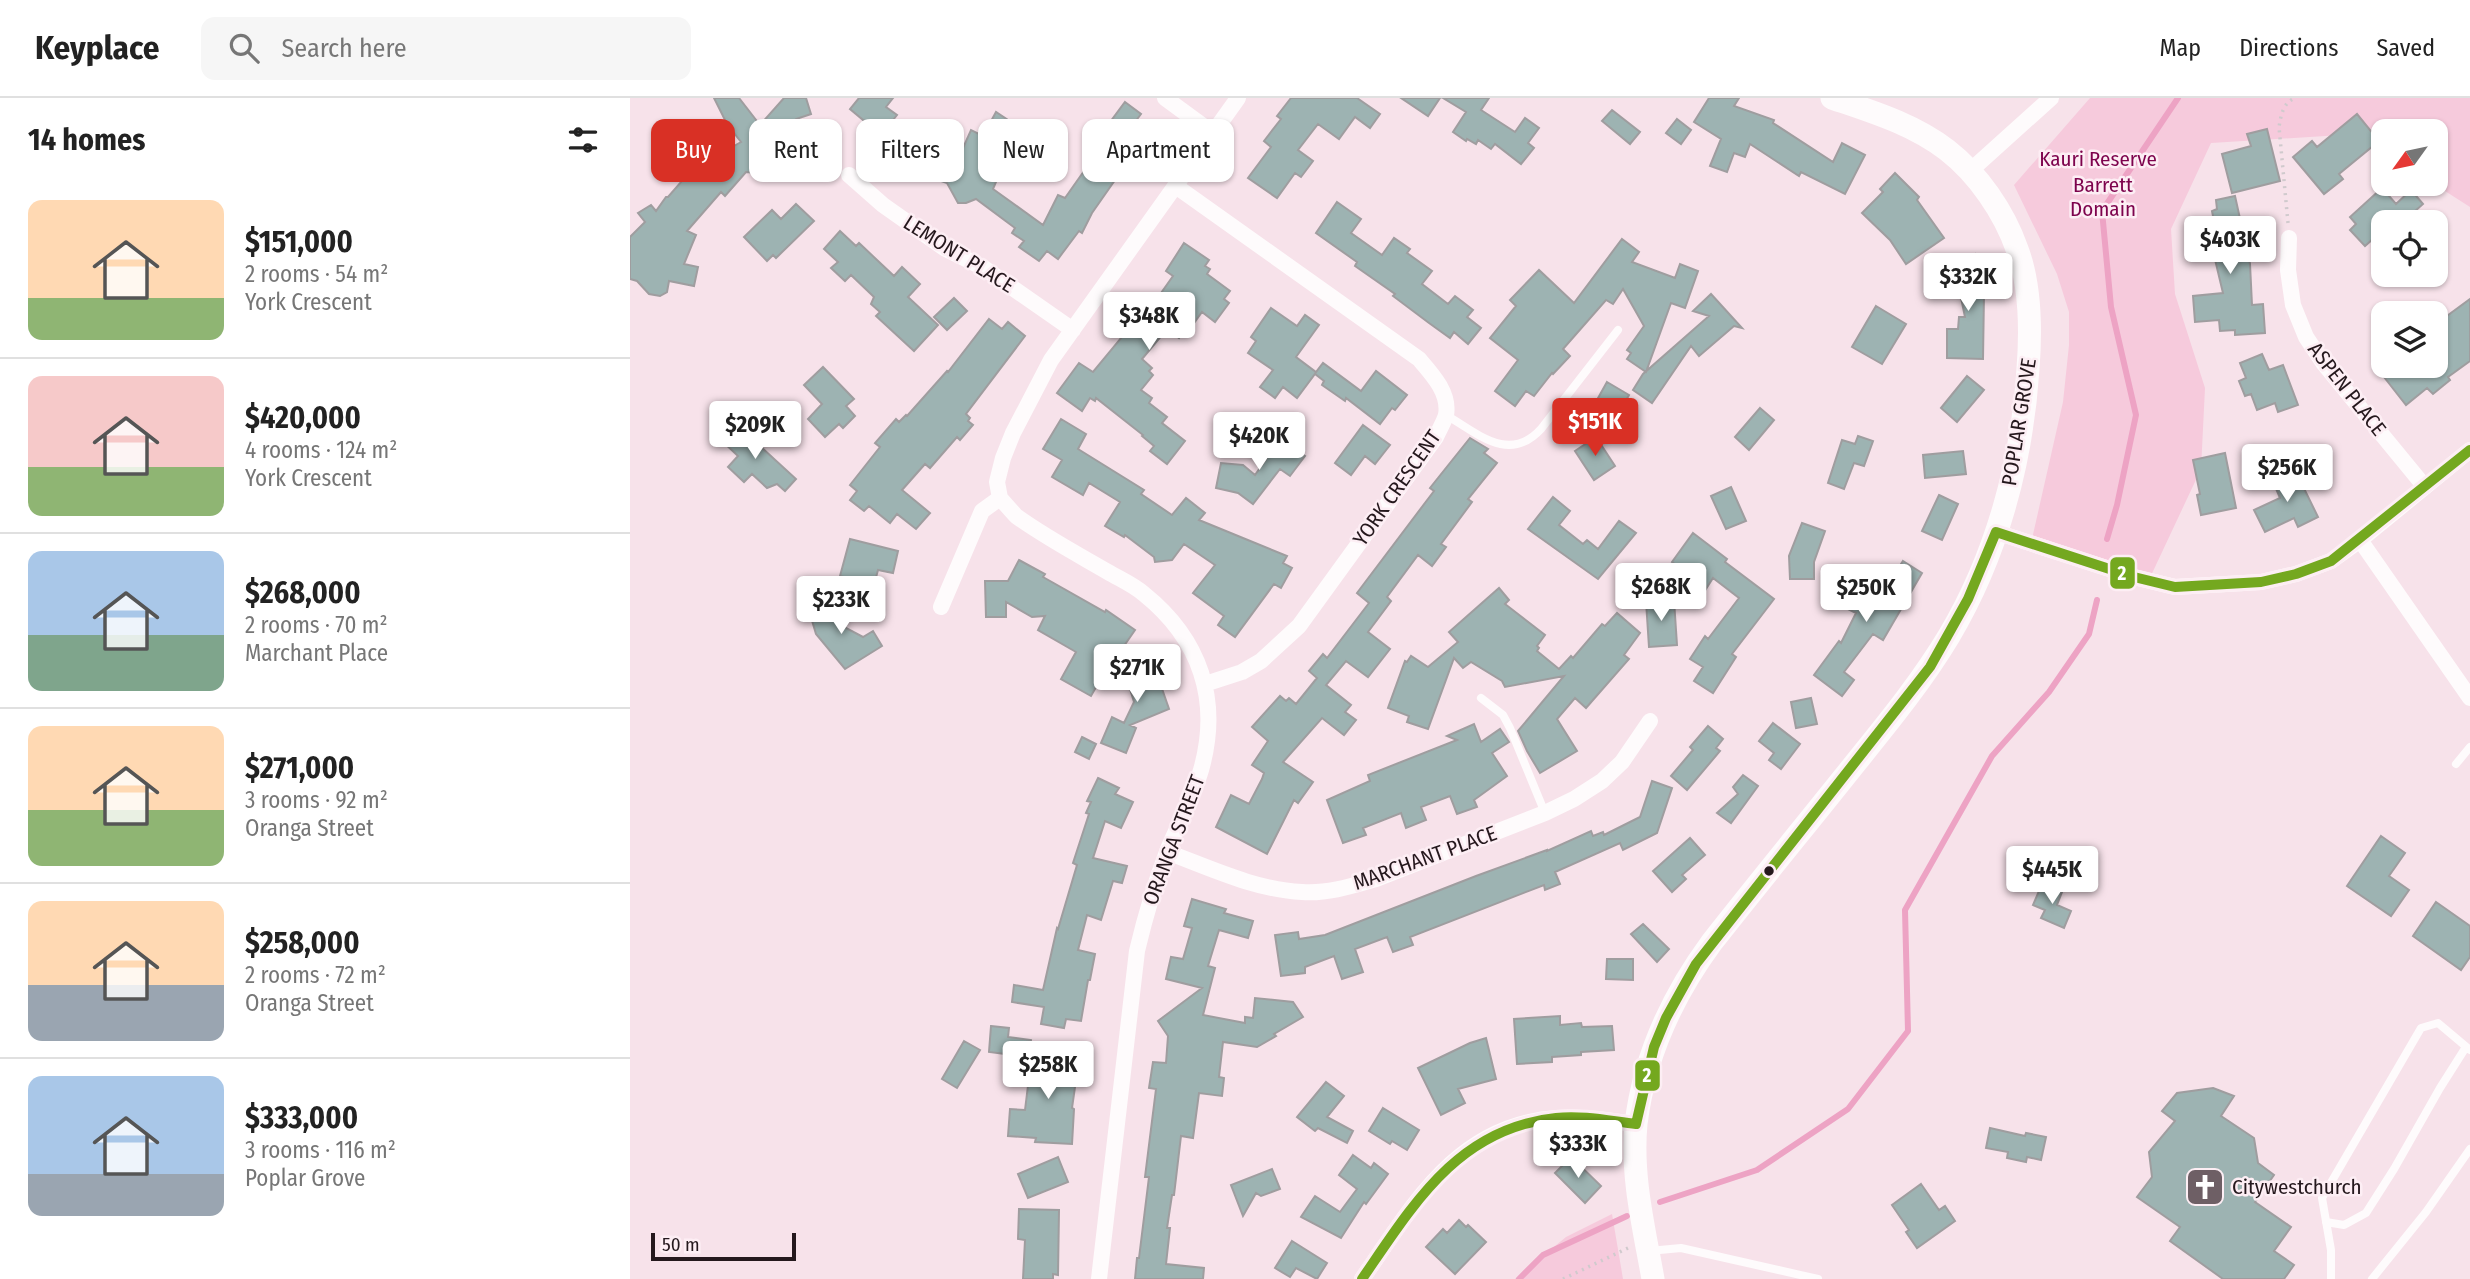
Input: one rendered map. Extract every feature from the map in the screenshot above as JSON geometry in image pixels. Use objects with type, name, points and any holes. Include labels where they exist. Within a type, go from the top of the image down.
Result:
[{"type":"street","points":[[1165,98],[1194,119]]},
{"type":"street","points":[[1224,119],[1238,98]]},
{"type":"street","name":"POPLAR GROVE","points":[[1653,1279],[1639,1195],[1636,1125],[1654,1047],[1666,1018],[1696,964],[1930,667],[1968,599],[1996,532],[2014,474],[2020,443],[2030,338],[2025,279],[2013,238],[1989,196],[1970,171],[1949,151],[1923,133],[1893,119],[1832,98]]},
{"type":"street","points":[[1970,171],[2050,98]]},
{"type":"street","name":"LEMONT PLACE","points":[[849,175],[883,205],[944,248],[984,268],[1073,330]]},
{"type":"street","points":[[941,607],[982,511],[1000,498],[998,482],[1013,433],[1051,360],[1180,182]]},
{"type":"street","name":"YORK CRESCENT","points":[[1177,187],[1419,359],[1438,382],[1446,415],[1436,437],[1299,626],[1261,661],[1242,672],[1205,684]]},
{"type":"street","name":"ASPEN PLACE","points":[[2290,238],[2288,270],[2292,305],[2306,337],[2324,364],[2425,487]]},
{"type":"street","points":[[1996,532],[2134,577],[2175,587],[2261,582],[2296,574],[2331,561],[2470,450]]},
{"type":"street","name":"ORANGA STREET","points":[[1000,498],[1016,516],[1142,591],[1181,631],[1196,657],[1205,684],[1208,738],[1201,772],[1167,852],[1147,909],[1137,951],[1100,1279]]},
{"type":"street","points":[[2360,540],[2470,698]]},
{"type":"street","name":"MARCHANT PLACE","points":[[1167,852],[1273,888],[1302,892],[1326,891],[1376,879],[1545,813],[1574,799],[1602,781],[1622,762],[1650,721]]},
{"type":"street","points":[[1362,1279],[1424,1191],[1447,1165],[1499,1131],[1555,1118],[1583,1117],[1636,1125]]},
{"type":"lane","points":[[1446,415],[1494,443],[1511,446],[1528,440],[1541,429],[1618,330]]},
{"type":"lane","points":[[1481,698],[1503,715],[1545,813]]},
{"type":"lane","points":[[2456,764],[2470,747]]},
{"type":"lane","points":[[2326,1222],[2344,1225],[2366,1213],[2468,1049],[2438,1023],[2421,1028],[2322,1198],[2330,1250],[2331,1279]]},
{"type":"lane","points":[[2372,1279],[2426,1212],[2470,1149]]},
{"type":"lane","points":[[1647,1245],[1681,1248],[1818,1279]]},
{"type":"path","points":[[2290,238],[2280,127],[2281,113],[2289,101],[2295,98]]},
{"type":"path","points":[[1563,1279],[1647,1245]]},
{"type":"green space","name":"Barrett Domain","points":[[2090,98],[2470,98],[2470,207],[2448,193],[2448,119],[2371,119],[2371,144],[2357,134],[2211,143],[2171,229],[2175,294],[2205,388],[2201,469],[2148,582],[2032,539],[2063,402],[2069,345],[2069,312],[2057,274],[2014,185]]},
{"type":"green space","points":[[1612,1214],[1623,1279],[1515,1279],[1566,1237]]},
{"type":"building","points":[[714,98],[739,98],[755,119],[749,119],[749,172],[746,172],[725,196],[721,192],[687,231],[696,235],[684,264],[698,267],[694,286],[669,281],[667,292],[660,296],[649,294],[637,281],[630,279],[630,237],[645,222],[638,213],[651,205],[656,211],[681,182],[735,182],[735,145],[741,142],[735,134],[735,119],[724,119]]},
{"type":"building","points":[[784,98],[806,98],[811,114],[796,119],[765,119]]},
{"type":"building","points":[[859,98],[893,98],[886,107],[897,115],[894,119],[862,119],[850,109]]},
{"type":"building","points":[[1291,98],[1357,98],[1380,114],[1370,128],[1355,117],[1339,139],[1318,124],[1298,150],[1313,161],[1301,177],[1295,173],[1277,198],[1248,178],[1271,147],[1264,141],[1281,119],[1277,116]]},
{"type":"building","points":[[1401,98],[1440,98],[1428,116]]},
{"type":"building","points":[[1443,98],[1489,98],[1481,110],[1515,132],[1525,118],[1539,128],[1528,143],[1534,148],[1521,164],[1495,144],[1491,149],[1478,140],[1476,144],[1467,139],[1466,141],[1453,132],[1466,112]]},
{"type":"building","points":[[1709,98],[1739,98],[1734,106],[1774,120],[1773,123],[1833,162],[1842,143],[1865,155],[1845,194],[1801,172],[1799,176],[1750,144],[1745,157],[1734,153],[1727,172],[1710,166],[1721,139],[1694,122]]},
{"type":"building","points":[[1125,102],[1141,114],[1137,119],[1112,119]]},
{"type":"building","points":[[1612,110],[1640,132],[1630,144],[1602,121]]},
{"type":"building","points":[[996,112],[1006,119],[992,119]]},
{"type":"building","points":[[2357,114],[2371,131],[2371,148],[2339,174],[2343,179],[2324,194],[2293,157],[2312,141],[2317,147]]},
{"type":"building","points":[[1677,119],[1691,130],[1681,144],[1666,133]]},
{"type":"building","points":[[2267,129],[2280,181],[2232,193],[2222,154],[2251,146],[2247,134]]},
{"type":"building","points":[[971,130],[978,134],[978,182],[996,182],[993,189],[1043,225],[1058,195],[1065,198],[1082,174],[1082,182],[1114,182],[1082,233],[1079,231],[1058,259],[1047,251],[1039,261],[1019,247],[1024,241],[1012,233],[1015,228],[976,199],[958,203],[944,182],[964,182],[964,146]]},
{"type":"building","points":[[1895,173],[1919,197],[1917,200],[1944,238],[1906,264],[1890,240],[1862,213],[1883,192],[1880,189]]},
{"type":"building","points":[[2235,196],[2250,264],[2252,305],[2263,304],[2265,333],[2235,335],[2235,330],[2220,331],[2219,320],[2195,322],[2193,296],[2223,293],[2213,251],[2201,253],[2197,235],[2216,231],[2212,211],[2217,209],[2216,200]]},
{"type":"building","points":[[2373,196],[2389,196],[2396,204],[2405,196],[2416,196],[2423,204],[2416,210],[2371,210],[2371,241],[2365,246],[2350,230],[2356,224],[2350,217]]},
{"type":"building","points":[[1337,202],[1361,219],[1351,233],[1382,255],[1394,238],[1410,249],[1407,253],[1432,271],[1422,284],[1448,304],[1455,296],[1473,310],[1467,317],[1481,328],[1468,344],[1454,332],[1450,338],[1429,323],[1393,296],[1395,294],[1355,266],[1357,262],[1316,233]]},
{"type":"building","points":[[796,204],[814,221],[776,258],[773,255],[767,261],[744,237],[772,210],[781,219]]},
{"type":"building","points":[[840,231],[856,246],[859,243],[894,276],[902,267],[920,284],[908,297],[938,325],[914,351],[876,316],[880,312],[871,304],[874,297],[851,275],[845,281],[831,268],[838,262],[824,249]]},
{"type":"building","points":[[1622,239],[1639,252],[1632,262],[1675,278],[1680,264],[1698,271],[1685,308],[1671,303],[1646,372],[1627,359],[1631,353],[1627,350],[1644,326],[1623,289],[1613,304],[1606,300],[1563,349],[1570,356],[1534,396],[1526,391],[1515,406],[1495,391],[1518,360],[1490,338],[1516,306],[1510,300],[1539,270],[1574,303]]},
{"type":"building","points":[[1184,243],[1209,260],[1205,266],[1210,269],[1207,274],[1230,291],[1224,299],[1229,303],[1215,322],[1202,312],[1179,338],[1167,329],[1142,359],[1152,368],[1149,371],[1153,375],[1141,390],[1152,398],[1149,403],[1167,417],[1162,423],[1185,441],[1167,464],[1150,451],[1154,446],[1143,435],[1096,398],[1095,401],[1090,398],[1082,411],[1057,393],[1079,363],[1093,372],[1122,337],[1113,330],[1125,316],[1137,327],[1173,276],[1166,271]]},
{"type":"building","points":[[1975,254],[1984,293],[1983,359],[1947,358],[1947,329],[1958,329],[1959,317],[1965,317],[1953,259]]},
{"type":"building","points":[[1711,294],[1742,328],[1734,326],[1699,356],[1691,346],[1652,403],[1633,390],[1643,374],[1709,316],[1693,311]]},
{"type":"building","points":[[954,298],[967,311],[947,330],[934,317]]},
{"type":"building","points":[[2470,299],[2470,361],[2448,377],[2448,315]]},
{"type":"building","points":[[1876,306],[1906,324],[1882,364],[1852,347]]},
{"type":"building","points":[[1271,308],[1297,326],[1305,315],[1319,325],[1296,357],[1316,372],[1323,363],[1361,391],[1376,371],[1407,395],[1395,410],[1392,408],[1380,424],[1346,398],[1345,401],[1322,385],[1324,381],[1315,374],[1297,398],[1283,387],[1275,398],[1260,387],[1273,370],[1248,353],[1256,341],[1251,337]]},
{"type":"building","points":[[989,319],[1002,329],[1008,322],[1025,336],[966,414],[973,425],[960,440],[957,437],[930,468],[925,464],[902,490],[930,513],[916,529],[897,514],[890,523],[869,506],[864,511],[850,500],[857,491],[850,485],[880,447],[875,443],[896,419],[899,422],[907,416],[948,372]]},
{"type":"building","points":[[2262,354],[2269,370],[2283,365],[2298,405],[2278,412],[2275,403],[2257,410],[2251,394],[2245,396],[2239,381],[2246,378],[2240,363]]},
{"type":"building","points":[[823,367],[854,399],[846,406],[855,416],[843,428],[839,424],[825,437],[808,419],[822,404],[804,385]]},
{"type":"building","points":[[1967,376],[1984,390],[1957,422],[1941,408]]},
{"type":"building","points":[[2448,377],[2450,380],[2433,394],[2427,388],[2406,405],[2385,378]]},
{"type":"building","points":[[1607,382],[1629,395],[1607,433],[1589,422],[1595,411],[1592,409]]},
{"type":"building","points":[[1760,408],[1774,420],[1749,450],[1735,437]]},
{"type":"building","points":[[1061,419],[1086,434],[1078,449],[1144,490],[1141,494],[1172,515],[1186,498],[1205,513],[1199,520],[1287,556],[1283,563],[1292,568],[1281,588],[1274,584],[1235,637],[1218,625],[1224,616],[1193,593],[1215,565],[1184,544],[1172,560],[1155,562],[1154,557],[1125,535],[1124,537],[1105,526],[1120,502],[1089,483],[1083,495],[1052,477],[1062,460],[1043,449]]},
{"type":"building","points":[[736,424],[796,479],[785,491],[777,484],[767,488],[752,474],[744,482],[728,467],[738,456],[721,440]]},
{"type":"building","points":[[1363,425],[1390,445],[1375,464],[1365,456],[1351,475],[1335,463]]},
{"type":"building","points":[[1858,436],[1873,441],[1864,466],[1854,463],[1844,489],[1828,483],[1842,440],[1855,444]]},
{"type":"building","points":[[1596,437],[1615,466],[1594,480],[1575,451]]},
{"type":"building","points":[[1470,438],[1488,449],[1484,453],[1497,463],[1468,499],[1472,502],[1441,544],[1446,547],[1432,566],[1418,555],[1387,597],[1391,601],[1368,632],[1390,649],[1368,677],[1346,661],[1326,685],[1351,705],[1345,712],[1356,720],[1344,735],[1322,718],[1283,762],[1313,782],[1298,803],[1294,800],[1267,854],[1216,827],[1231,795],[1249,804],[1262,779],[1264,773],[1252,765],[1268,741],[1252,727],[1280,696],[1286,701],[1289,698],[1296,704],[1317,678],[1309,671],[1323,654],[1327,658],[1369,603],[1357,593],[1434,491],[1430,488]]},
{"type":"building","points":[[1280,439],[1305,456],[1290,476],[1280,469],[1253,504],[1238,493],[1216,488],[1221,463],[1243,465],[1255,475]]},
{"type":"building","points":[[1963,451],[1966,474],[1925,478],[1923,455]]},
{"type":"building","points":[[2225,453],[2236,508],[2201,515],[2193,460]]},
{"type":"building","points":[[2294,468],[2318,517],[2298,527],[2294,518],[2265,532],[2254,510],[2280,498],[2272,479]]},
{"type":"building","points":[[1731,487],[1746,521],[1726,529],[1711,496]]},
{"type":"building","points":[[1939,495],[1958,504],[1942,540],[1922,531]]},
{"type":"building","points":[[1553,497],[1570,511],[1559,525],[1583,544],[1587,540],[1598,549],[1619,521],[1636,533],[1598,579],[1528,529]]},
{"type":"building","points":[[1802,523],[1825,531],[1814,562],[1814,579],[1790,579],[1789,556]]},
{"type":"building","points":[[1693,533],[1727,559],[1725,562],[1774,599],[1732,654],[1736,657],[1713,693],[1694,681],[1703,667],[1690,659],[1705,636],[1708,639],[1739,598],[1713,578],[1704,592],[1691,583],[1694,578],[1672,562]]},
{"type":"building","points":[[850,539],[898,551],[893,573],[878,570],[874,585],[840,576]]},
{"type":"building","points":[[1019,560],[1045,574],[1043,577],[1105,612],[1106,610],[1135,630],[1119,653],[1118,649],[1091,696],[1061,679],[1076,652],[1038,630],[1045,616],[1032,617],[1006,602],[1006,617],[986,617],[985,581],[1008,581]]},
{"type":"building","points":[[1903,561],[1922,573],[1883,640],[1873,634],[1844,672],[1854,680],[1842,696],[1814,675],[1839,641],[1841,643],[1856,613],[1836,603],[1846,584],[1878,600]]},
{"type":"building","points":[[1499,588],[1509,600],[1505,604],[1545,635],[1537,646],[1537,651],[1559,669],[1571,656],[1573,658],[1602,624],[1605,626],[1617,613],[1640,633],[1624,655],[1629,659],[1586,708],[1575,698],[1557,719],[1577,751],[1540,773],[1518,731],[1564,676],[1505,687],[1502,681],[1471,662],[1463,668],[1454,658],[1428,729],[1407,722],[1409,716],[1388,708],[1405,661],[1411,656],[1428,667],[1458,642],[1449,632]]},
{"type":"building","points":[[1674,600],[1677,645],[1649,647],[1646,601]]},
{"type":"building","points":[[843,605],[844,627],[863,637],[873,631],[882,646],[845,669],[816,634],[808,607]]},
{"type":"building","points":[[1151,657],[1169,709],[1130,725],[1136,728],[1126,753],[1101,743],[1112,717],[1124,723],[1134,702],[1123,666]]},
{"type":"building","points":[[1811,698],[1817,724],[1796,728],[1791,702]]},
{"type":"building","points":[[1773,723],[1800,744],[1781,769],[1769,760],[1774,753],[1759,741]]},
{"type":"building","points":[[1474,724],[1481,742],[1500,729],[1509,742],[1492,753],[1507,776],[1474,800],[1477,807],[1457,814],[1450,796],[1421,807],[1426,820],[1406,828],[1401,813],[1363,828],[1366,835],[1343,843],[1327,800],[1370,781],[1368,775],[1457,740],[1447,736]]},
{"type":"building","points":[[1708,726],[1723,739],[1716,748],[1720,751],[1687,790],[1671,776],[1693,750],[1690,747]]},
{"type":"building","points":[[1082,737],[1096,744],[1089,759],[1075,752]]},
{"type":"building","points":[[1743,775],[1758,786],[1731,823],[1717,813],[1738,794],[1733,787]]},
{"type":"building","points":[[1098,778],[1119,788],[1115,794],[1133,802],[1121,828],[1105,821],[1093,858],[1127,866],[1122,883],[1113,881],[1101,920],[1087,915],[1078,950],[1095,954],[1081,1021],[1066,1019],[1064,1028],[1041,1024],[1044,1007],[1012,1002],[1014,985],[1043,990],[1057,928],[1077,865],[1073,863],[1089,814],[1086,813],[1091,802],[1087,801]]},
{"type":"building","points":[[1652,781],[1672,788],[1657,833],[1623,850],[1620,843],[1555,872],[1560,884],[1545,890],[1544,885],[1410,937],[1413,945],[1393,952],[1387,937],[1355,949],[1363,972],[1342,979],[1334,956],[1305,967],[1305,973],[1281,976],[1275,935],[1298,932],[1299,939],[1325,935],[1547,851],[1591,831],[1593,836],[1603,832],[1604,835],[1640,817]]},
{"type":"building","points":[[2381,836],[2405,853],[2389,876],[2409,890],[2391,916],[2347,886]]},
{"type":"building","points":[[1690,838],[1705,855],[1682,875],[1686,879],[1672,892],[1653,871]]},
{"type":"building","points":[[2042,884],[2062,892],[2057,905],[2071,911],[2064,928],[2041,918],[2045,910],[2033,905]]},
{"type":"building","points":[[1192,899],[1226,909],[1224,913],[1253,921],[1248,938],[1219,930],[1208,966],[1215,968],[1203,1015],[1245,1023],[1245,1017],[1253,1018],[1255,998],[1293,1002],[1303,1017],[1257,1047],[1223,1042],[1219,1077],[1224,1078],[1222,1096],[1199,1093],[1193,1138],[1181,1136],[1167,1228],[1170,1228],[1166,1264],[1204,1268],[1203,1279],[1135,1279],[1149,1177],[1145,1177],[1156,1089],[1149,1088],[1153,1062],[1166,1063],[1168,1036],[1158,1021],[1202,988],[1166,979],[1171,957],[1183,959],[1192,928],[1184,926]]},
{"type":"building","points":[[2436,902],[2470,926],[2470,957],[2461,970],[2413,936]]},
{"type":"building","points":[[1643,924],[1669,949],[1657,962],[1631,934]]},
{"type":"building","points":[[1607,959],[1633,959],[1633,980],[1606,979]]},
{"type":"building","points":[[1560,1016],[1560,1025],[1581,1023],[1582,1027],[1612,1026],[1614,1050],[1552,1057],[1552,1062],[1517,1064],[1514,1019]]},
{"type":"building","points":[[991,1026],[1009,1028],[1008,1037],[1031,1040],[1029,1057],[989,1052]]},
{"type":"building","points":[[1486,1038],[1496,1079],[1458,1089],[1465,1103],[1441,1115],[1418,1068]]},
{"type":"building","points":[[964,1041],[980,1050],[957,1088],[942,1079]]},
{"type":"building","points":[[1032,1053],[1079,1059],[1072,1108],[1072,1144],[1035,1142],[1036,1138],[1008,1136],[1010,1109],[1025,1110]]},
{"type":"building","points":[[1326,1082],[1344,1096],[1327,1117],[1353,1131],[1347,1143],[1318,1128],[1315,1131],[1297,1117]]},
{"type":"building","name":"Citywestchurch","points":[[2213,1088],[2234,1096],[2221,1116],[2254,1138],[2258,1163],[2274,1175],[2255,1202],[2291,1227],[2274,1251],[2294,1265],[2284,1279],[2223,1279],[2170,1241],[2180,1227],[2137,1197],[2152,1177],[2149,1152],[2175,1121],[2162,1111],[2177,1093]]},
{"type":"building","points":[[1383,1108],[1419,1130],[1407,1150],[1392,1141],[1390,1144],[1369,1131]]},
{"type":"building","points":[[1990,1128],[2025,1136],[2026,1133],[2046,1137],[2041,1160],[2027,1157],[2026,1162],[2007,1158],[2008,1152],[1986,1148]]},
{"type":"building","points":[[1353,1155],[1371,1168],[1374,1163],[1388,1174],[1366,1204],[1364,1202],[1341,1238],[1301,1217],[1315,1196],[1340,1212],[1357,1189],[1339,1175]]},
{"type":"building","points":[[1058,1157],[1068,1182],[1028,1198],[1018,1174]]},
{"type":"building","points":[[1571,1157],[1601,1186],[1585,1203],[1555,1173]]},
{"type":"building","points":[[1272,1169],[1280,1189],[1261,1196],[1256,1193],[1243,1216],[1231,1185]]},
{"type":"building","points":[[1921,1184],[1939,1210],[1945,1206],[1955,1221],[1917,1248],[1906,1232],[1909,1230],[1892,1205]]},
{"type":"building","points":[[1019,1209],[1059,1210],[1058,1275],[1053,1274],[1053,1279],[1023,1279],[1025,1240],[1018,1239]]},
{"type":"building","points":[[1459,1220],[1486,1242],[1455,1274],[1426,1247],[1443,1229],[1447,1233]]},
{"type":"building","points":[[1292,1241],[1327,1263],[1317,1279],[1296,1268],[1290,1277],[1275,1268]]},
{"type":"waterway","points":[[2107,539],[2136,415],[2111,307],[2102,211],[2178,98]]},
{"type":"waterway","points":[[1660,1202],[1757,1170],[1848,1109],[1908,1031],[1905,910],[1992,756],[2049,692],[2089,634],[2097,600]]},
{"type":"waterway","points":[[1519,1279],[1543,1255],[1627,1216]]},
{"type":"transit line","name":"2","points":[[1362,1279],[1400,1224],[1441,1174],[1492,1137],[1522,1125],[1566,1117],[1636,1124],[1654,1047],[1666,1018],[1696,964],[1930,667],[1968,599],[1996,532],[2134,577],[2175,587],[2261,582],[2296,574],[2331,561],[2470,450]]},
{"type":"place","name":"Citywestchurch","points":[[2205,1187]]},
{"type":"park label","name":"Kauri Reserve","points":[[2098,159]]}]
